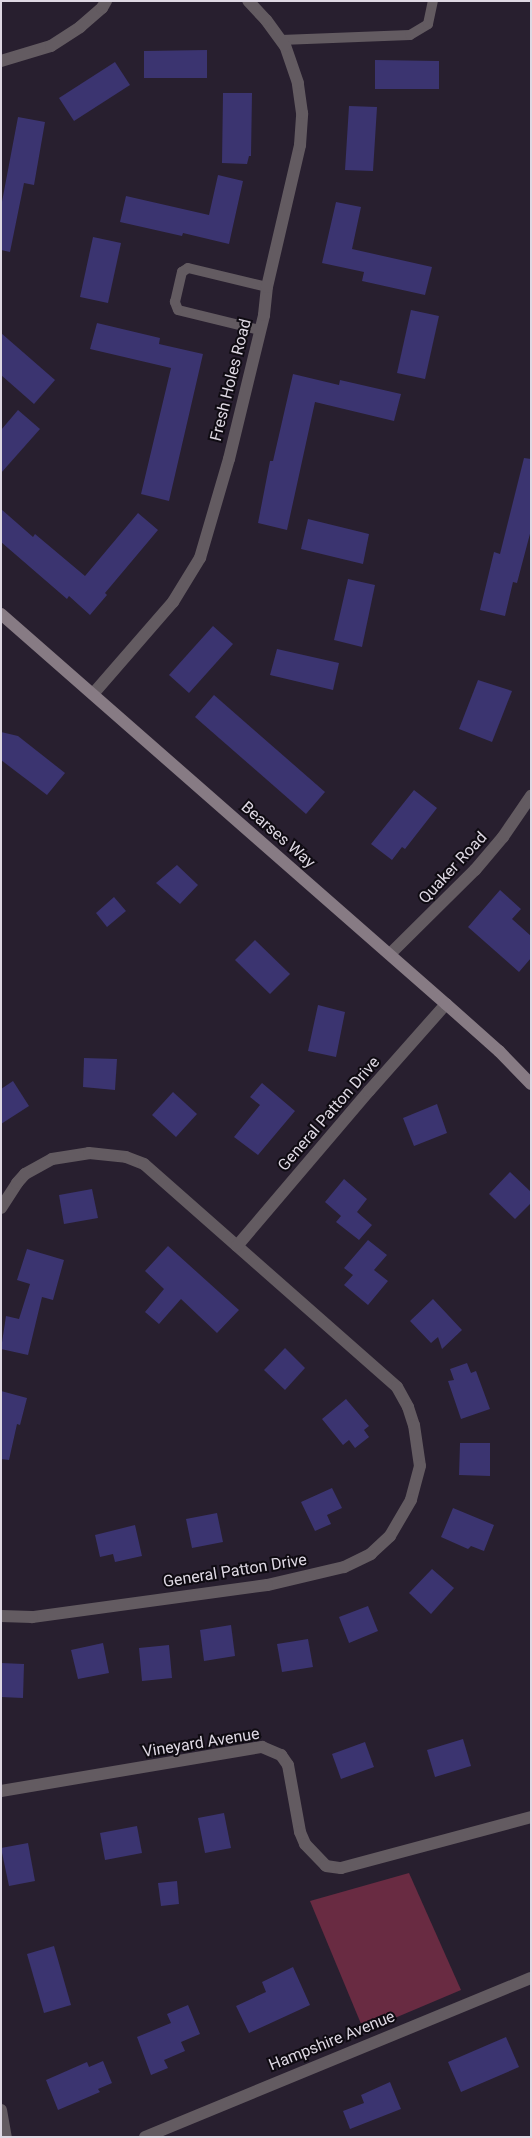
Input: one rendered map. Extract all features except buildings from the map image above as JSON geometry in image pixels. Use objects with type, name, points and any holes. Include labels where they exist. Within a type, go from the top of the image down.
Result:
[{"type":"main road","name":"Bearses Way","points":[[1,614],[390,954],[499,1051],[531,1084]]},
{"type":"street","points":[[1,61],[51,46],[94,16],[106,1]]},
{"type":"street","name":"Fresh Holes Road","points":[[93,694],[173,602],[200,558],[229,459],[260,330],[267,287],[302,129],[298,83],[289,56],[280,40],[248,1]]},
{"type":"street","name":"Quaker Road","points":[[390,954],[475,870],[512,824],[531,796]]},
{"type":"street","name":"General Patton Drive","points":[[238,1246],[446,1004]]},
{"type":"street","name":"General Patton Drive","points":[[1,1208],[17,1182],[25,1174],[52,1159],[89,1153],[126,1156],[144,1164],[397,1387],[408,1407],[418,1445],[420,1466],[411,1500],[390,1536],[372,1554],[344,1567],[267,1585],[32,1617],[1,1616]]},
{"type":"street","name":"Vineyard Avenue","points":[[1,1791],[262,1747],[281,1755],[288,1765],[300,1832],[306,1844],[326,1866],[341,1868],[531,1817]]},
{"type":"street","name":"Hampshire Avenue","points":[[145,2137],[531,1978]]},
{"type":"street","points":[[1,2110],[6,2137]]},
{"type":"lane","points":[[280,40],[410,35],[428,24],[433,1]]},
{"type":"lane","points":[[260,330],[178,310],[175,302],[182,272],[188,268],[267,287]]},
{"type":"shaded area","points":[[409,1873],[461,1990],[364,2031],[310,1901]]}]
